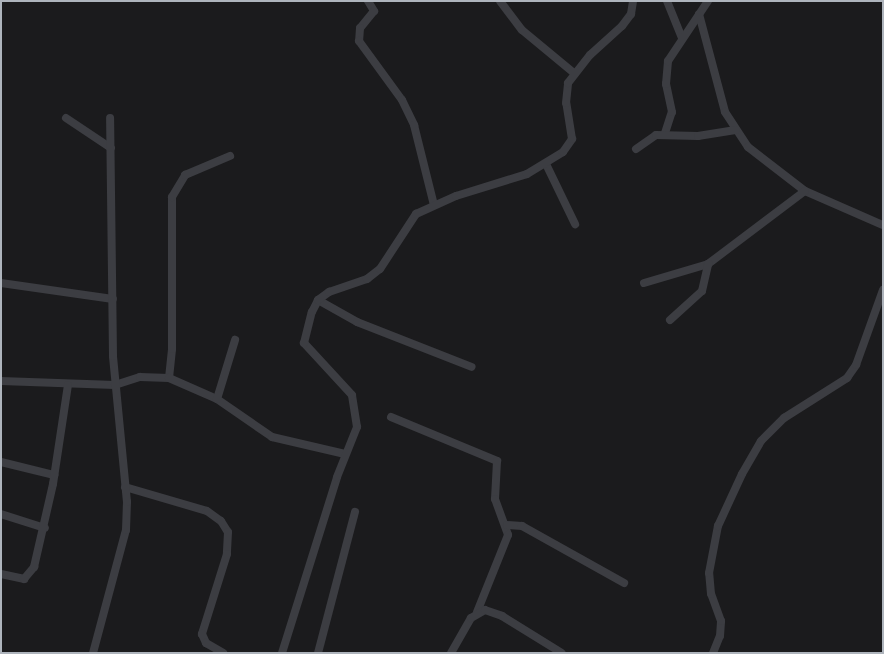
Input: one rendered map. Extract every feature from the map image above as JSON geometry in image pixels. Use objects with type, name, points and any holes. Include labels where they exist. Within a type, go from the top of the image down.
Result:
[{"type":"street","points":[[368,1],[374,11],[360,28],[359,41],[402,100],[414,125],[434,205]]},
{"type":"street","points":[[500,1],[522,30],[574,73]]},
{"type":"street","points":[[282,653],[345,454],[356,427],[352,395],[304,343],[306,326],[318,300],[328,292],[367,280],[380,269],[404,228],[416,214],[434,205],[527,174],[563,152],[572,139],[566,103],[568,83],[574,73],[622,26],[631,14],[633,1]]},
{"type":"street","points":[[667,1],[682,38]]},
{"type":"street","points":[[665,133],[672,112],[666,73],[668,60],[708,1]]},
{"type":"street","points":[[699,14],[725,112],[736,130],[764,163],[805,191],[883,225]]},
{"type":"street","points":[[66,118],[111,148]]},
{"type":"street","points":[[93,653],[126,530],[125,487],[116,386],[110,118]]},
{"type":"street","points":[[636,149],[646,140],[665,133],[698,136],[736,130]]},
{"type":"street","points":[[169,378],[172,349],[172,197],[185,175],[230,156]]},
{"type":"street","points":[[546,164],[574,224]]},
{"type":"street","points":[[644,283],[708,264],[805,191]]},
{"type":"street","points":[[670,320],[702,292],[708,264]]},
{"type":"street","points":[[1,283],[65,294],[113,298]]},
{"type":"street","points":[[713,653],[720,636],[721,621],[711,594],[709,573],[718,526],[742,474],[761,441],[784,418],[847,378],[856,365],[883,290]]},
{"type":"street","points":[[318,300],[357,322],[472,367]]},
{"type":"street","points":[[217,399],[235,340]]},
{"type":"street","points":[[1,381],[116,386],[140,377],[169,378],[217,399],[272,437],[345,454]]},
{"type":"street","points":[[1,574],[18,580],[29,576],[44,528],[68,385]]},
{"type":"street","points":[[391,417],[497,461],[495,499],[507,526],[505,544],[478,612],[450,653]]},
{"type":"street","points":[[1,462],[54,475]]},
{"type":"street","points":[[125,487],[207,511],[221,522],[228,532],[227,554],[202,634],[206,643],[223,653]]},
{"type":"street","points":[[318,653],[356,512]]},
{"type":"street","points":[[1,514],[44,528]]},
{"type":"street","points":[[507,526],[522,526],[624,583]]},
{"type":"street","points":[[478,612],[485,610],[502,616],[562,653]]}]
